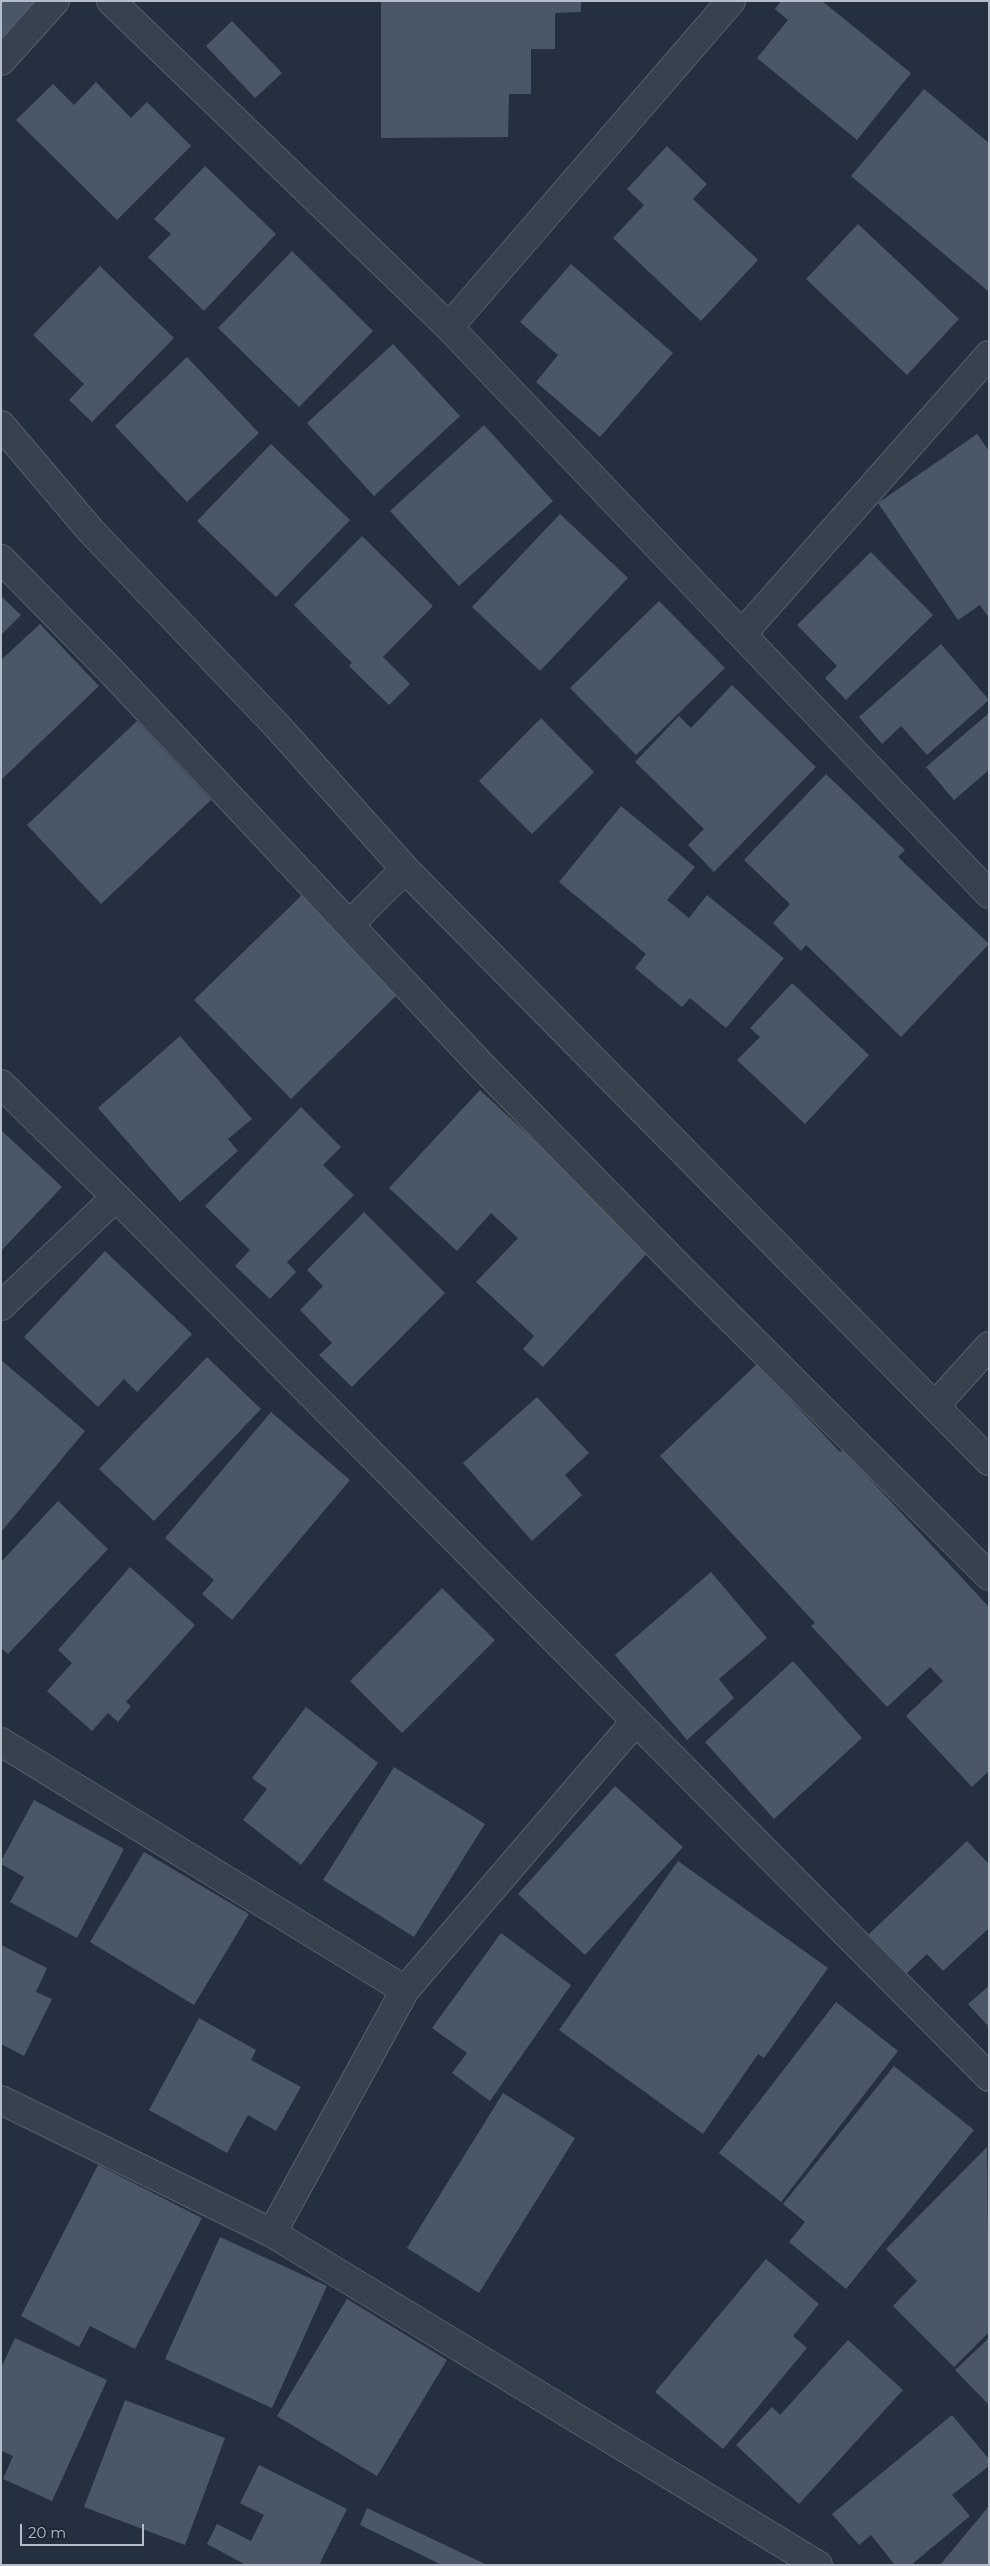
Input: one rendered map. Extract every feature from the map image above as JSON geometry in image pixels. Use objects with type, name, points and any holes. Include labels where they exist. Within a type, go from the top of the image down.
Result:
[{"type":"street","points":[[1,61],[55,1]]},
{"type":"street","points":[[111,1],[449,327],[989,894]]},
{"type":"street","points":[[449,327],[731,1]]},
{"type":"street","points":[[742,634],[988,358]]},
{"type":"street","points":[[1,425],[91,531],[278,727],[405,869],[989,1461]]},
{"type":"street","points":[[1,559],[350,924],[508,1093],[989,1576]]},
{"type":"street","points":[[350,924],[405,869]]},
{"type":"street","points":[[1,1084],[116,1197],[989,2077]]},
{"type":"street","points":[[1,1306],[116,1197]]},
{"type":"street","points":[[935,1406],[989,1346]]},
{"type":"street","points":[[272,2233],[405,1990],[635,1722]]},
{"type":"street","points":[[1,1742],[405,1990]]},
{"type":"street","points":[[1,2100],[272,2233],[818,2565]]},
{"type":"building","points":[[1,1],[39,1],[1,40]]},
{"type":"building","points":[[381,1],[581,1],[581,12],[555,13],[555,49],[531,49],[531,94],[509,94],[508,137],[381,138]]},
{"type":"building","points":[[781,1],[822,1],[911,73],[857,140],[757,58],[788,20],[775,9]]},
{"type":"building","points":[[232,21],[282,73],[255,98],[206,46]]},
{"type":"building","points":[[96,82],[131,118],[147,102],[191,146],[117,220],[16,120],[53,84],[74,105]]},
{"type":"building","points":[[924,89],[989,143],[988,291],[851,176]]},
{"type":"building","points":[[667,146],[707,184],[693,199],[758,260],[701,321],[613,238],[644,205],[627,189]]},
{"type":"building","points":[[205,166],[276,234],[204,311],[148,257],[171,234],[154,219]]},
{"type":"building","points":[[858,224],[959,319],[907,375],[806,279]]},
{"type":"building","points":[[292,251],[373,331],[299,407],[218,328]]},
{"type":"building","points":[[571,264],[673,353],[600,437],[536,382],[558,355],[520,322]]},
{"type":"building","points":[[100,266],[174,338],[92,422],[69,400],[84,384],[33,335]]},
{"type":"building","points":[[393,344],[460,416],[374,496],[307,423]]},
{"type":"building","points":[[187,357],[259,433],[187,502],[115,426]]},
{"type":"building","points":[[484,425],[553,501],[459,586],[390,511]]},
{"type":"building","points":[[977,434],[989,451],[989,618],[980,605],[958,620],[878,503]]},
{"type":"building","points":[[271,444],[350,520],[276,597],[197,521]]},
{"type":"building","points":[[560,514],[628,578],[540,671],[472,607]]},
{"type":"building","points":[[362,536],[433,606],[383,657],[410,684],[389,705],[349,666],[352,663],[294,605]]},
{"type":"building","points":[[871,552],[933,615],[846,700],[825,678],[837,666],[797,625]]},
{"type":"building","points":[[1,596],[21,615],[1,635]]},
{"type":"building","points":[[659,601],[725,668],[636,755],[570,688]]},
{"type":"building","points":[[40,624],[99,686],[1,780],[1,660]]},
{"type":"building","points":[[941,644],[989,700],[927,755],[901,726],[882,744],[859,717]]},
{"type":"building","points":[[732,685],[816,767],[714,872],[688,845],[704,829],[635,762],[679,716],[691,728]]},
{"type":"building","points":[[989,713],[989,770],[954,800],[926,767]]},
{"type":"building","points":[[541,718],[594,772],[532,834],[479,781]]},
{"type":"building","points":[[137,721],[211,800],[101,904],[27,825]]},
{"type":"building","points":[[826,774],[905,850],[898,857],[989,944],[901,1037],[806,945],[801,951],[773,923],[790,904],[744,860]]},
{"type":"building","points":[[621,806],[695,867],[667,900],[689,918],[707,895],[784,958],[726,1028],[690,998],[682,1007],[635,968],[646,954],[559,882]]},
{"type":"building","points":[[303,894],[399,993],[291,1099],[194,1000]]},
{"type":"building","points":[[792,983],[869,1055],[805,1124],[737,1060],[760,1037],[750,1028]]},
{"type":"building","points":[[180,1036],[252,1119],[228,1139],[238,1151],[180,1202],[98,1108]]},
{"type":"building","points":[[480,1090],[651,1249],[543,1367],[523,1349],[534,1336],[476,1282],[518,1238],[491,1213],[457,1251],[389,1188]]},
{"type":"building","points":[[301,1107],[341,1147],[323,1165],[354,1195],[287,1262],[296,1272],[270,1299],[235,1266],[250,1250],[205,1206]]},
{"type":"building","points":[[1,1130],[62,1187],[1,1251]]},
{"type":"building","points":[[364,1212],[445,1293],[352,1387],[319,1355],[332,1343],[300,1310],[323,1286],[307,1270]]},
{"type":"building","points":[[105,1251],[192,1334],[137,1392],[124,1379],[98,1407],[24,1337]]},
{"type":"building","points":[[207,1357],[261,1409],[154,1521],[99,1469]]},
{"type":"building","points":[[1,1360],[85,1431],[1,1532]]},
{"type":"building","points":[[757,1364],[840,1452],[843,1450],[989,1607],[989,1771],[972,1787],[906,1716],[943,1681],[930,1667],[887,1707],[811,1626],[815,1623],[660,1456]]},
{"type":"building","points":[[537,1397],[589,1453],[565,1475],[582,1495],[532,1541],[463,1463]]},
{"type":"building","points":[[271,1412],[350,1480],[232,1620],[202,1594],[214,1580],[165,1538]]},
{"type":"building","points":[[58,1501],[108,1549],[8,1654],[1,1648],[1,1562]]},
{"type":"building","points":[[130,1567],[195,1625],[126,1702],[131,1706],[118,1722],[108,1713],[92,1731],[47,1691],[72,1663],[58,1650]]},
{"type":"building","points":[[711,1572],[767,1638],[719,1679],[734,1698],[687,1740],[615,1655]]},
{"type":"building","points":[[442,1588],[495,1640],[402,1733],[350,1681]]},
{"type":"building","points":[[793,1661],[862,1738],[774,1819],[705,1742]]},
{"type":"building","points":[[306,1707],[378,1763],[301,1865],[243,1820],[267,1789],[252,1778]]},
{"type":"building","points":[[394,1767],[485,1824],[414,1937],[323,1880]]},
{"type":"building","points":[[615,1786],[683,1847],[585,1955],[518,1894]]},
{"type":"building","points":[[34,1800],[124,1849],[77,1938],[10,1902],[24,1877],[1,1864],[1,1861]]},
{"type":"building","points":[[967,1841],[989,1864],[989,1928],[943,1971],[927,1954],[906,1974],[868,1935]]},
{"type":"building","points":[[144,1852],[249,1914],[194,2005],[90,1942]]},
{"type":"building","points":[[678,1861],[828,1968],[764,2058],[758,2054],[703,2134],[559,2030]]},
{"type":"building","points":[[501,1933],[571,1985],[490,2101],[452,2073],[467,2053],[432,2028]]},
{"type":"building","points":[[1,1945],[47,1968],[36,1992],[52,1999],[24,2056],[1,2044]]},
{"type":"building","points":[[989,1986],[989,2027],[968,2004]]},
{"type":"building","points":[[836,2002],[898,2051],[781,2202],[719,2153]]},
{"type":"building","points":[[199,2018],[256,2050],[251,2060],[301,2087],[276,2131],[248,2115],[227,2153],[149,2110]]},
{"type":"building","points":[[894,2066],[974,2130],[846,2289],[789,2242],[805,2222],[783,2204]]},
{"type":"building","points":[[503,2093],[575,2138],[479,2293],[407,2248]]},
{"type":"building","points":[[987,2147],[989,2332],[954,2367],[893,2306],[917,2281],[886,2249]]},
{"type":"building","points":[[98,2165],[202,2218],[135,2349],[90,2326],[79,2347],[21,2316]]},
{"type":"building","points":[[220,2237],[327,2286],[272,2408],[165,2359]]},
{"type":"building","points":[[766,2259],[819,2304],[793,2336],[807,2348],[723,2449],[655,2392]]},
{"type":"building","points":[[347,2299],[447,2360],[377,2476],[277,2416]]},
{"type":"building","points":[[15,2338],[107,2380],[52,2501],[3,2479],[13,2456],[1,2451],[1,2368]]},
{"type":"building","points":[[989,2338],[989,2405],[955,2370]]},
{"type":"building","points":[[848,2340],[903,2390],[799,2504],[736,2445],[772,2407],[780,2415]]},
{"type":"building","points":[[125,2400],[225,2438],[185,2545],[84,2507]]},
{"type":"building","points":[[952,2415],[989,2459],[989,2466],[952,2495],[970,2516],[911,2565],[895,2565],[871,2535],[859,2545],[832,2514]]},
{"type":"building","points":[[259,2465],[347,2509],[319,2565],[246,2565],[207,2544],[217,2524],[251,2541],[264,2515],[240,2503]]},
{"type":"building","points":[[989,2506],[989,2565],[940,2565]]},
{"type":"building","points":[[367,2508],[487,2565],[442,2565],[360,2525]]}]
